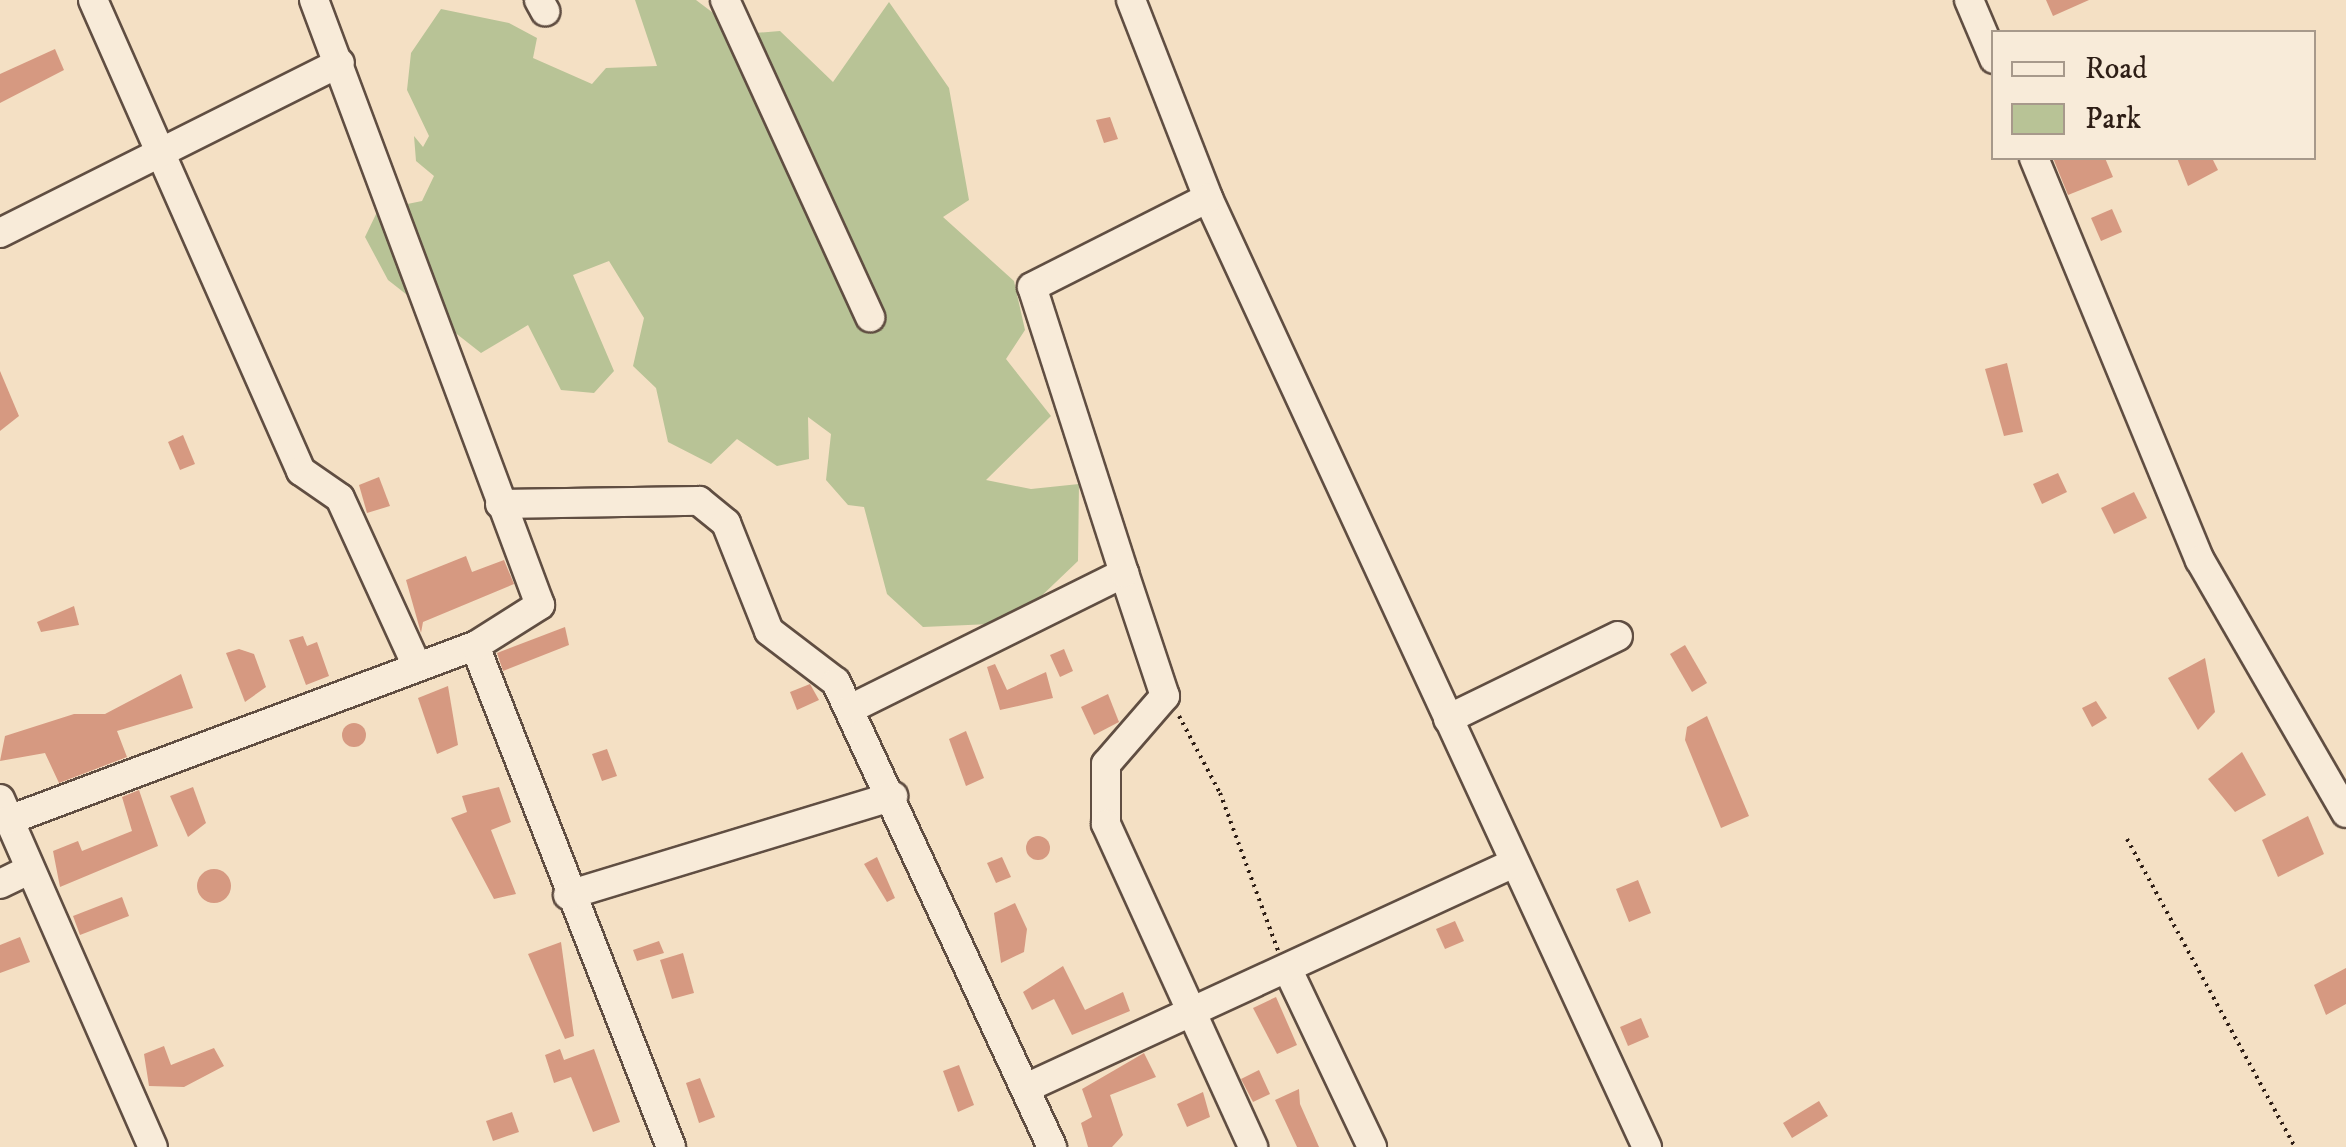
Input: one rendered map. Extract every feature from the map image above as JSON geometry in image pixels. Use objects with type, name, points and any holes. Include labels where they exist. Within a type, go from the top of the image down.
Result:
[{"type":"street","points":[[93,0],[301,471],[340,498],[417,666]]},
{"type":"street","points":[[153,1147],[27,871],[4,810],[475,646],[540,606],[474,440],[314,0]]},
{"type":"street","points":[[724,0],[870,317]]},
{"type":"street","points":[[1131,0],[1208,198],[1647,1147]]},
{"type":"street","points":[[1969,0],[1991,52]]},
{"type":"street","points":[[0,234],[340,63]]},
{"type":"street","points":[[2035,160],[2200,560],[2346,813]]},
{"type":"street","points":[[1208,198],[1032,287],[1165,696],[1106,764],[1102,792],[1106,824],[1253,1147]]},
{"type":"street","points":[[500,504],[699,502],[726,523],[769,631],[836,682],[850,708],[1052,1147]]},
{"type":"street","points":[[850,708],[1124,573]]},
{"type":"street","points":[[1448,719],[1618,636]]},
{"type":"street","points":[[475,646],[568,895],[671,1147]]},
{"type":"street","points":[[568,895],[892,796]]},
{"type":"street","points":[[1026,1088],[1194,1014],[1514,863]]},
{"type":"street","points":[[0,884],[27,871]]},
{"type":"street","points":[[1288,970],[1372,1147]]},
{"type":"path","points":[[1165,696],[1220,793],[1288,970]]},
{"type":"path","points":[[2127,838],[2295,1147]]},
{"type":"green space","points":[[635,0],[696,0],[741,34],[780,31],[833,82],[889,2],[949,88],[969,200],[943,217],[1014,281],[1025,330],[1006,359],[1051,416],[986,480],[1031,489],[1079,484],[1078,561],[1013,623],[923,627],[887,594],[864,507],[848,505],[826,480],[831,434],[808,417],[809,459],[777,466],[737,439],[711,464],[668,442],[656,388],[633,366],[644,318],[609,261],[573,275],[614,371],[594,393],[561,390],[528,325],[481,353],[388,280],[365,237],[378,210],[422,201],[434,176],[416,161],[414,136],[423,147],[429,136],[407,90],[411,53],[441,9],[509,23],[537,38],[533,58],[592,84],[606,68],[657,66]]},
{"type":"building","points":[[2046,0],[2089,0],[2053,16]]},
{"type":"building","points":[[55,49],[64,70],[0,103],[0,74]]},
{"type":"building","points":[[1110,117],[1118,139],[1104,143],[1096,120]]},
{"type":"building","points":[[2054,160],[2106,160],[2113,177],[2068,195]]},
{"type":"building","points":[[2178,160],[2213,160],[2218,170],[2188,186]]},
{"type":"building","points":[[2112,209],[2122,232],[2101,241],[2091,218]]},
{"type":"building","points":[[2007,363],[2023,432],[2004,436],[1985,369]]},
{"type":"building","points":[[0,371],[19,416],[0,431]]},
{"type":"building","points":[[183,435],[195,464],[180,470],[168,442]]},
{"type":"building","points":[[2058,473],[2067,492],[2042,504],[2033,484]]},
{"type":"building","points":[[379,477],[390,506],[367,513],[359,485]]},
{"type":"building","points":[[2134,492],[2147,518],[2114,534],[2101,508]]},
{"type":"building","points":[[466,556],[472,572],[504,560],[514,584],[423,622],[421,633],[406,580]]},
{"type":"building","points":[[74,606],[79,625],[41,632],[37,622]]},
{"type":"building","points":[[565,627],[569,645],[503,671],[497,653]]},
{"type":"building","points":[[303,636],[307,646],[317,642],[329,676],[306,685],[289,640]]},
{"type":"building","points":[[1685,645],[1707,683],[1692,692],[1670,654]]},
{"type":"building","points":[[239,649],[254,654],[266,687],[245,702],[226,653]]},
{"type":"building","points":[[1064,649],[1073,671],[1060,677],[1050,655]]},
{"type":"building","points":[[2205,658],[2215,712],[2198,730],[2168,678]]},
{"type":"building","points":[[995,664],[1007,690],[1046,672],[1053,698],[1000,710],[987,667]]},
{"type":"building","points":[[181,674],[193,708],[117,731],[127,757],[59,783],[45,753],[0,761],[5,736],[74,714],[105,714]]},
{"type":"building","points":[[810,684],[819,700],[797,710],[790,692]]},
{"type":"building","points":[[448,686],[458,745],[437,754],[418,698]]},
{"type":"building","points":[[1108,694],[1119,722],[1094,735],[1081,707]]},
{"type":"building","points":[[2096,701],[2107,718],[2092,727],[2082,708]]},
{"type":"building","points":[[1707,716],[1749,816],[1721,828],[1685,740],[1687,727]]},
{"type":"building","points":[[354,723],[363,726],[363,744],[354,747],[345,744],[342,735],[345,726]]},
{"type":"building","points":[[966,731],[984,778],[966,786],[949,739]]},
{"type":"building","points":[[607,749],[617,776],[602,781],[592,754]]},
{"type":"building","points":[[2242,752],[2266,795],[2235,812],[2208,779]]},
{"type":"building","points":[[193,787],[206,823],[188,837],[170,796]]},
{"type":"building","points":[[499,787],[511,822],[491,830],[516,894],[494,899],[451,818],[467,812],[462,796]]},
{"type":"building","points":[[139,790],[158,846],[60,887],[53,851],[78,841],[82,851],[132,831],[122,797]]},
{"type":"building","points":[[2308,816],[2324,854],[2278,877],[2262,840]]},
{"type":"building","points":[[1038,836],[1047,839],[1047,857],[1038,860],[1029,857],[1026,848],[1029,839]]},
{"type":"building","points":[[877,857],[895,898],[887,902],[864,864]]},
{"type":"building","points":[[1002,857],[1011,877],[996,883],[987,863]]},
{"type":"building","points":[[214,869],[226,874],[231,886],[226,898],[214,903],[202,898],[197,886],[202,874]]},
{"type":"building","points":[[1638,880],[1651,913],[1629,922],[1616,889]]},
{"type":"building","points":[[122,897],[129,916],[80,935],[73,916]]},
{"type":"building","points":[[1015,903],[1027,929],[1024,952],[1001,963],[994,913]]},
{"type":"building","points":[[1455,921],[1464,941],[1445,949],[1436,929]]},
{"type":"building","points":[[20,937],[30,962],[0,973],[0,945]]},
{"type":"building","points":[[659,941],[664,953],[637,961],[633,950]]},
{"type":"building","points":[[561,942],[574,1036],[565,1039],[528,954]]},
{"type":"building","points":[[683,953],[694,993],[672,999],[660,960]]},
{"type":"building","points":[[1063,966],[1085,1010],[1123,992],[1130,1011],[1072,1035],[1054,999],[1032,1010],[1023,992]]},
{"type":"building","points":[[2346,968],[2346,1004],[2326,1015],[2314,985]]},
{"type":"building","points":[[1276,997],[1297,1045],[1277,1054],[1253,1008]]},
{"type":"building","points":[[1641,1018],[1649,1037],[1628,1046],[1620,1027]]},
{"type":"building","points":[[164,1046],[171,1065],[214,1048],[224,1066],[184,1087],[149,1086],[144,1054]]},
{"type":"building","points":[[560,1049],[564,1060],[594,1049],[620,1122],[593,1132],[571,1077],[554,1083],[545,1055]]},
{"type":"building","points":[[1144,1053],[1156,1077],[1110,1095],[1123,1135],[1112,1147],[1088,1147],[1081,1123],[1092,1117],[1082,1089]]},
{"type":"building","points":[[959,1065],[974,1105],[958,1112],[943,1071]]},
{"type":"building","points":[[1259,1070],[1270,1094],[1253,1102],[1241,1079]]},
{"type":"building","points":[[700,1078],[715,1117],[699,1123],[686,1083]]},
{"type":"building","points":[[1299,1089],[1300,1104],[1319,1147],[1297,1147],[1275,1100]]},
{"type":"building","points":[[1203,1092],[1210,1117],[1187,1127],[1177,1104]]},
{"type":"building","points":[[1819,1101],[1828,1116],[1792,1138],[1783,1123]]},
{"type":"building","points":[[512,1112],[519,1132],[493,1141],[486,1121]]}]
